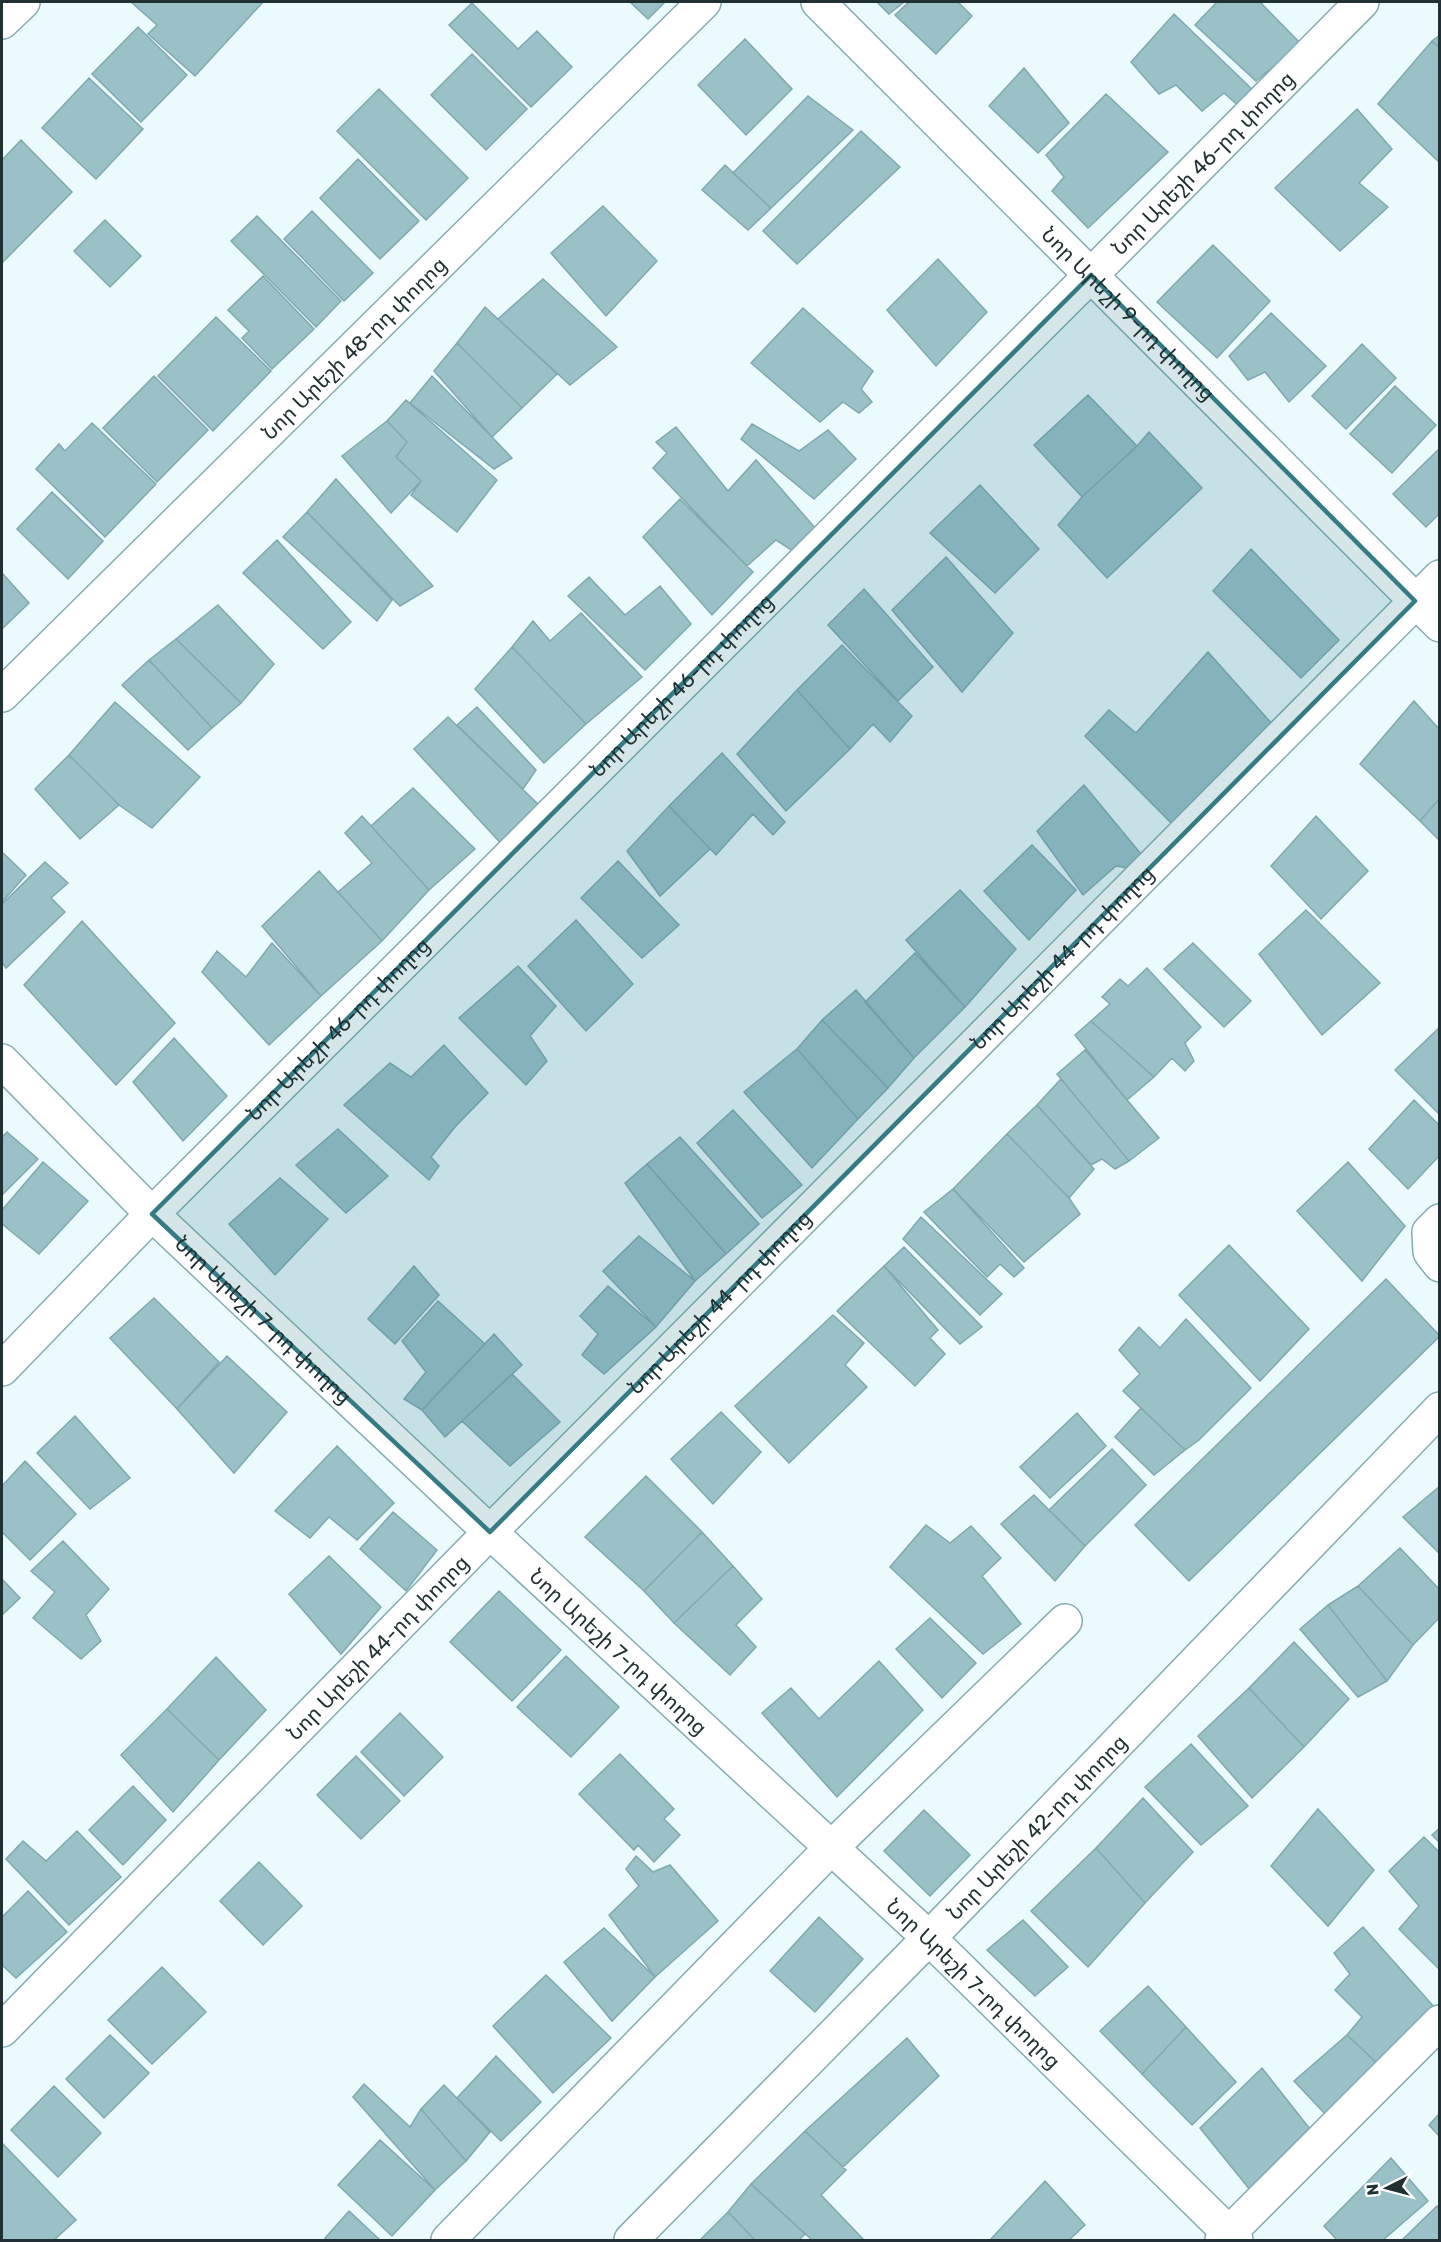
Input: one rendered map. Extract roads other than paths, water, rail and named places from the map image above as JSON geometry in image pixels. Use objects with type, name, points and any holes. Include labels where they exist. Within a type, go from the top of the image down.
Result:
[{"type":"street","points":[[2,22],[23,2]]},
{"type":"street","name":"Նոր Արեշի 48-րդ փողոց","points":[[2,695],[704,2]]},
{"type":"street","name":"Նոր Արեշի 9-րդ փողոց","points":[[818,2],[1440,625]]},
{"type":"street","name":"Նոր Արեշի 46-րդ փողոց","points":[[2,1369],[152,1214],[1362,2]]},
{"type":"street","name":"Նոր Արեշի 44-րդ փողոց","points":[[2,2030],[490,1532],[1440,577]]},
{"type":"street","name":"Նոր Արեշի 7-րդ փողոց","points":[[2,1061],[152,1214],[490,1532],[929,1938],[1229,2238]]},
{"type":"street","points":[[1440,1221],[1429,1233],[1430,1252],[1440,1265]]},
{"type":"street","name":"Նոր Արեշի 42-րդ փողոց","points":[[631,2241],[929,1938],[1440,1409]]},
{"type":"street","points":[[448,2241],[832,1847],[1065,1621]]},
{"type":"street","points":[[1229,2238],[1440,2022]]}]
